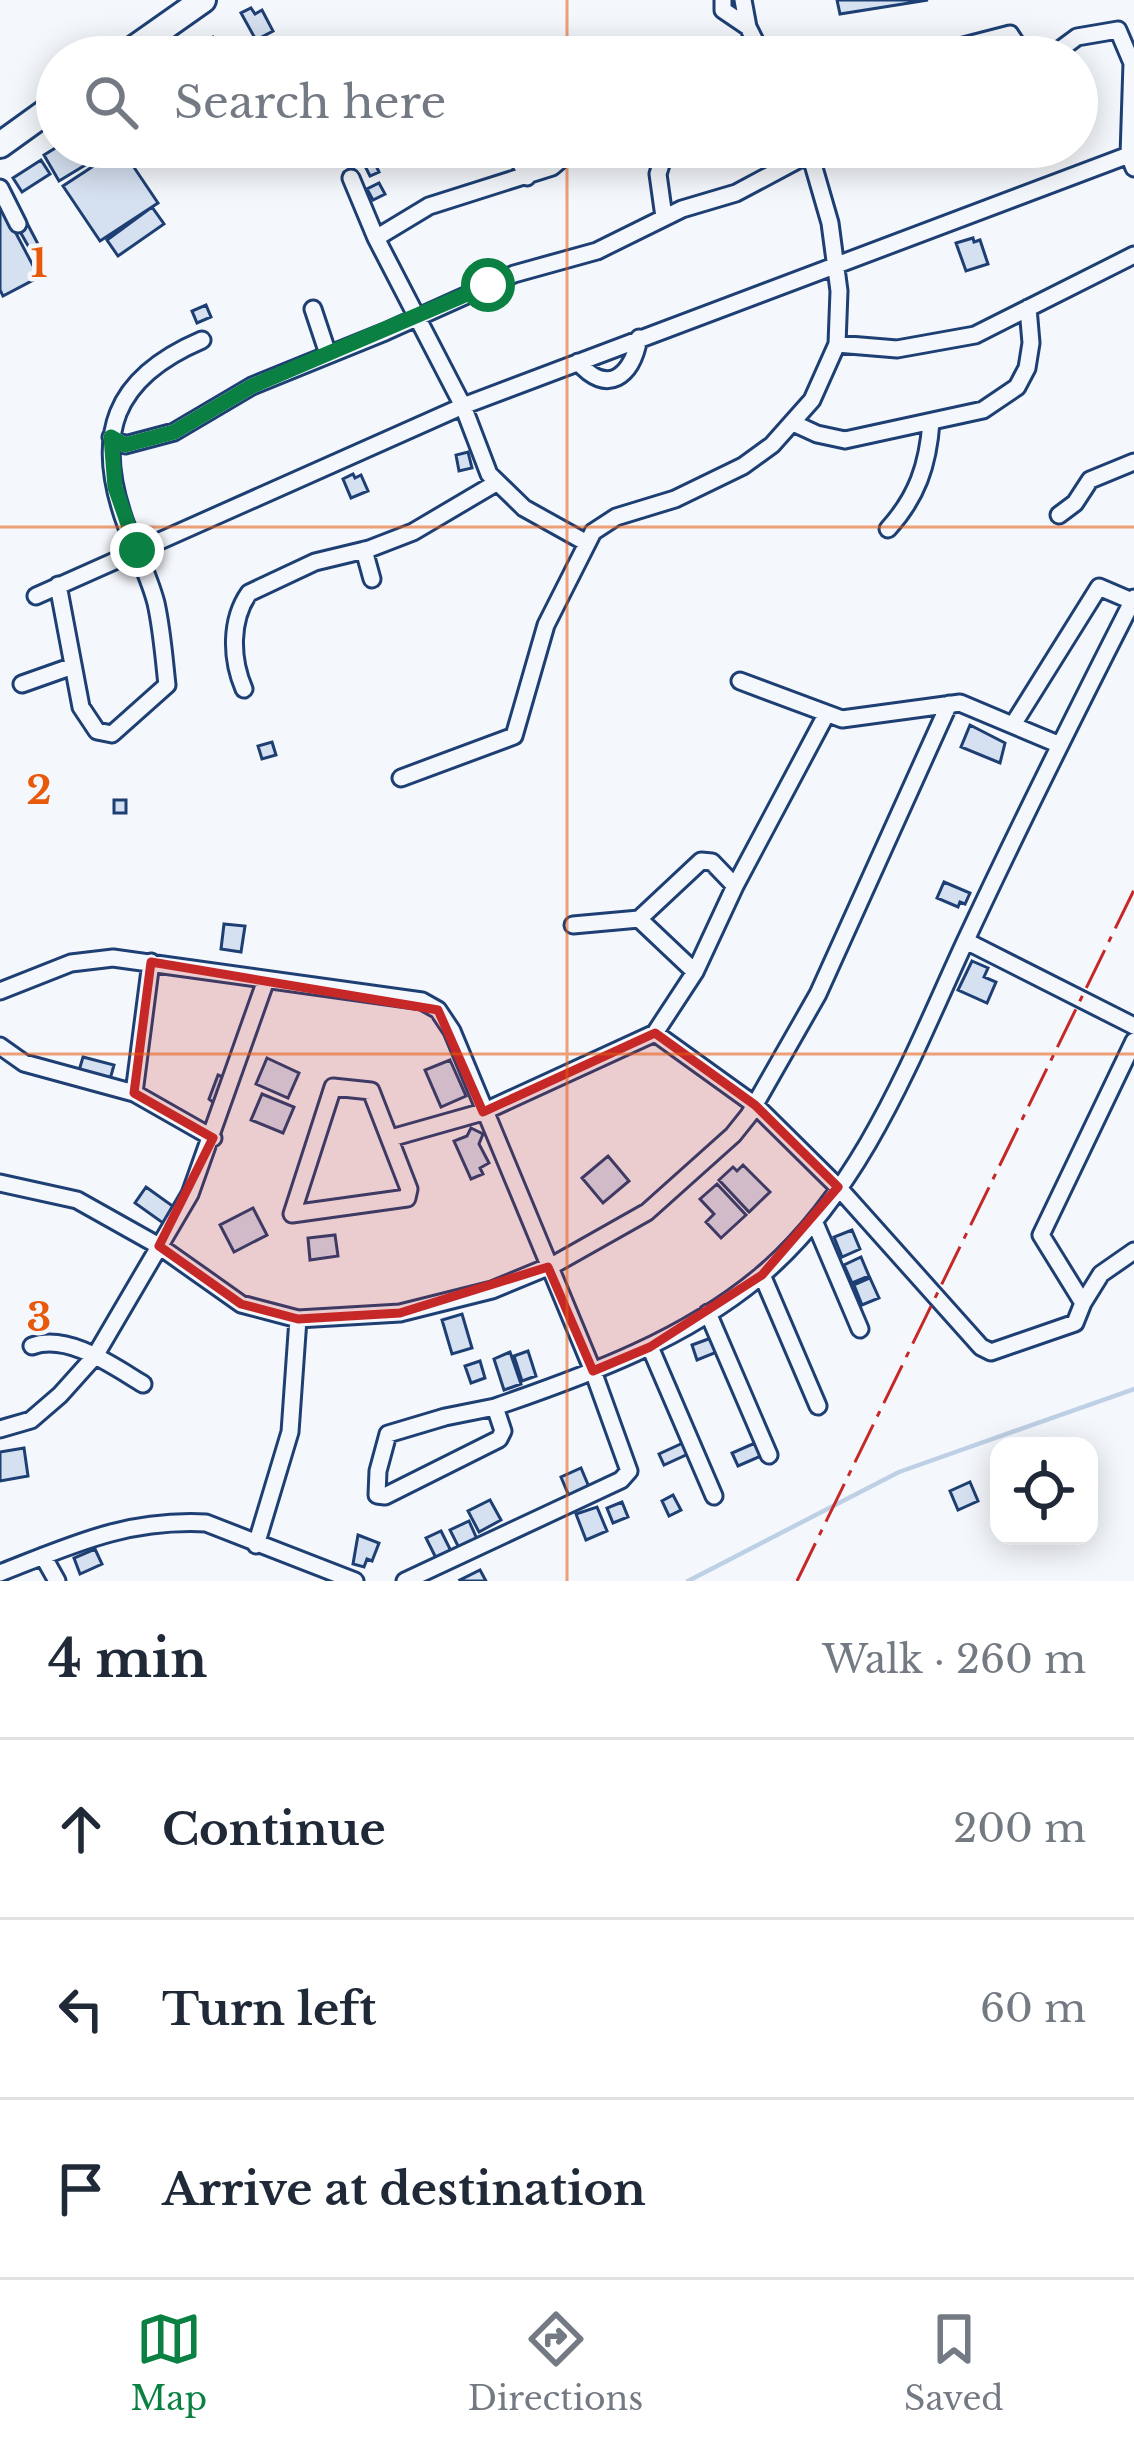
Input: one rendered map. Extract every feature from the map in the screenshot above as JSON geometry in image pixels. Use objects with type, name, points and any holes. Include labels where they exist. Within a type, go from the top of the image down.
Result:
[{"type":"highway","points":[[166,36],[203,0]]},
{"type":"highway","points":[[0,145],[36,119]]},
{"type":"street","points":[[724,0],[723,10],[748,27]]},
{"type":"street","points":[[743,0],[752,36]]},
{"type":"street","points":[[36,596],[463,406],[837,263],[1132,159],[1132,63],[1118,30],[1083,36]]},
{"type":"street","points":[[523,168],[527,177]]},
{"type":"street","points":[[376,238],[429,206],[550,168]]},
{"type":"street","points":[[660,168],[664,218]]},
{"type":"street","points":[[111,437],[125,445],[174,432],[252,386],[514,274],[597,251],[664,218],[736,193],[781,168]]},
{"type":"street","points":[[401,778],[514,736],[546,626],[585,542],[616,517],[675,499],[743,466],[772,445],[812,400],[837,344],[837,263],[814,168]]},
{"type":"street","points":[[351,178],[496,483],[524,508],[585,542]]},
{"type":"street","points":[[0,188],[18,224]]},
{"type":"street","points":[[837,344],[897,349],[976,335],[1134,255]]},
{"type":"street","points":[[793,423],[845,440],[982,410],[1017,387],[1029,356],[1028,308]]},
{"type":"street","points":[[313,309],[328,354]]},
{"type":"street","points":[[578,362],[590,376],[615,378],[636,357],[639,338]]},
{"type":"street","points":[[58,584],[81,706],[97,731],[112,734],[167,686],[156,604],[115,487],[111,437],[122,402],[143,374],[202,340]]},
{"type":"street","points":[[888,529],[919,486],[929,454],[931,422]]},
{"type":"street","points":[[1059,515],[1075,503],[1090,480],[1134,462]]},
{"type":"street","points":[[244,689],[234,640],[249,593],[315,562],[413,532],[496,483]]},
{"type":"street","points":[[364,550],[371,579]]},
{"type":"street","points":[[495,1407],[503,1431],[499,1438],[386,1496],[377,1495],[377,1472],[388,1434],[495,1407],[650,1347],[762,1275],[815,1222],[898,1091],[966,940],[1133,600],[1099,587],[1014,723]]},
{"type":"street","points":[[22,684],[74,666]]},
{"type":"street","points":[[740,681],[842,719],[961,703],[1060,745]]},
{"type":"street","points":[[0,1184],[77,1200],[159,1246],[241,1304],[298,1319],[400,1312],[492,1290],[548,1267],[646,1212],[733,1135],[755,1105],[818,994],[949,704]]},
{"type":"street","points":[[391,1138],[483,1112],[655,1033],[695,972],[826,715]]},
{"type":"street","points":[[573,925],[639,919],[701,861],[712,862],[735,886]]},
{"type":"street","points":[[639,919],[695,972]]},
{"type":"street","points":[[966,940],[1134,1026]]},
{"type":"street","points":[[0,991],[71,963],[113,958],[422,1001],[438,1010],[452,1031],[628,1460],[626,1475],[405,1581]]},
{"type":"street","points":[[134,1093],[151,962]]},
{"type":"street","points":[[4,1425],[31,1420],[95,1356],[190,1194],[266,980]]},
{"type":"street","points":[[655,1033],[755,1105],[991,1352],[1075,1323],[1112,1262],[1134,1251]]},
{"type":"street","points":[[1083,1303],[1041,1235],[1134,1041]]},
{"type":"street","points":[[0,1046],[24,1063],[134,1093],[213,1138]]},
{"type":"street","points":[[333,1087],[371,1091],[391,1138],[410,1190],[407,1198],[292,1214],[333,1087]]},
{"type":"street","points":[[815,1222],[860,1329]]},
{"type":"street","points":[[762,1275],[818,1406]]},
{"type":"street","points":[[707,1313],[769,1455]]},
{"type":"street","points":[[256,1545],[290,1432],[298,1319]]},
{"type":"street","points":[[32,1346],[46,1341],[95,1356],[143,1384]]},
{"type":"street","points":[[650,1347],[714,1496]]},
{"type":"street","points":[[0,1573],[112,1529],[183,1522],[206,1523],[355,1581]]},
{"type":"street","points":[[43,1556],[57,1581]]},
{"type":"highlighted area","points":[[151,962],[438,1010],[483,1112],[655,1033],[755,1105],[838,1187],[762,1275],[650,1347],[593,1371],[548,1267],[400,1313],[298,1319],[241,1304],[159,1246],[213,1138],[134,1093]]},
{"type":"building","points":[[837,0],[928,0],[840,14]]},
{"type":"building","points":[[262,10],[273,31],[254,36],[241,13]]},
{"type":"building","points":[[36,163],[36,168],[46,168],[50,174],[22,192],[13,178]]},
{"type":"building","points":[[52,168],[80,168],[59,181]]},
{"type":"building","points":[[90,168],[134,168],[158,203],[100,241],[63,186]]},
{"type":"building","points":[[379,183],[385,194],[373,200],[367,189]]},
{"type":"building","points":[[0,203],[39,277],[3,296],[0,290]]},
{"type":"building","points":[[152,207],[164,224],[118,256],[107,240]]},
{"type":"building","points":[[27,223],[39,246],[31,251],[18,228]]},
{"type":"building","points":[[980,240],[988,264],[966,271],[956,243]]},
{"type":"building","points":[[206,305],[211,317],[197,323],[192,311]]},
{"type":"building","points":[[468,452],[472,468],[459,471],[456,455]]},
{"type":"building","points":[[353,474],[355,478],[361,475],[368,491],[351,498],[343,479]]},
{"type":"building","points":[[970,725],[1005,743],[1000,763],[961,747]]},
{"type":"building","points":[[272,742],[276,755],[262,759],[258,746]]},
{"type":"building","points":[[114,800],[126,800],[126,813],[114,813]]},
{"type":"building","points":[[944,882],[970,893],[965,904],[960,902],[958,907],[937,898]]},
{"type":"building","points":[[224,924],[245,926],[241,952],[221,949]]},
{"type":"building","points":[[972,961],[988,968],[984,977],[996,982],[987,1003],[958,990]]},
{"type":"building","points":[[83,1057],[114,1065],[109,1083],[78,1074]]},
{"type":"building","points":[[267,1058],[299,1073],[288,1098],[256,1084]]},
{"type":"building","points":[[450,1060],[466,1096],[441,1107],[425,1070]]},
{"type":"building","points":[[218,1075],[225,1078],[214,1103],[209,1099]]},
{"type":"building","points":[[262,1094],[294,1107],[283,1133],[251,1120]]},
{"type":"building","points":[[471,1128],[483,1134],[479,1144],[489,1163],[480,1168],[483,1174],[471,1179],[454,1141],[467,1136]]},
{"type":"building","points":[[608,1156],[629,1181],[603,1203],[582,1178]]},
{"type":"building","points":[[743,1165],[770,1192],[749,1212],[719,1180],[733,1167],[737,1171]]},
{"type":"building","points":[[717,1184],[746,1215],[721,1238],[706,1222],[714,1214],[700,1199]]},
{"type":"building","points":[[146,1187],[174,1207],[163,1223],[135,1203]]},
{"type":"building","points":[[253,1208],[267,1235],[234,1252],[220,1225]]},
{"type":"building","points":[[852,1230],[860,1249],[842,1257],[834,1237]]},
{"type":"building","points":[[335,1235],[338,1256],[310,1260],[308,1238]]},
{"type":"building","points":[[861,1257],[869,1276],[852,1283],[844,1265]]},
{"type":"building","points":[[870,1278],[879,1298],[862,1305],[854,1285]]},
{"type":"building","points":[[462,1314],[472,1348],[452,1354],[442,1320]]},
{"type":"building","points":[[711,1338],[717,1352],[697,1360],[692,1345]]},
{"type":"building","points":[[528,1351],[536,1376],[522,1381],[514,1356]]},
{"type":"building","points":[[510,1352],[521,1384],[504,1390],[494,1359]]},
{"type":"building","points":[[480,1361],[485,1378],[471,1383],[465,1366]]},
{"type":"building","points":[[683,1443],[688,1454],[664,1465],[659,1454]]},
{"type":"building","points":[[755,1443],[761,1456],[738,1466],[732,1453]]},
{"type":"building","points":[[24,1448],[28,1476],[0,1481],[0,1452]]},
{"type":"building","points":[[581,1468],[589,1487],[569,1496],[561,1477]]},
{"type":"building","points":[[970,1482],[978,1501],[958,1510],[950,1491]]},
{"type":"building","points":[[673,1495],[681,1510],[669,1516],[662,1501]]},
{"type":"building","points":[[490,1500],[501,1520],[479,1532],[468,1511]]},
{"type":"building","points":[[622,1502],[628,1517],[613,1523],[607,1508]]},
{"type":"building","points":[[597,1507],[607,1531],[586,1540],[576,1514]]},
{"type":"building","points":[[469,1521],[477,1539],[459,1548],[450,1530]]},
{"type":"building","points":[[441,1531],[451,1551],[436,1558],[426,1538]]},
{"type":"building","points":[[358,1535],[379,1543],[372,1561],[367,1559],[364,1567],[353,1564]]},
{"type":"building","points":[[95,1549],[102,1564],[80,1574],[74,1558]]},
{"type":"building","points":[[480,1570],[486,1581],[460,1580]]},
{"type":"waterway","points":[[688,1581],[899,1472],[1134,1389]]},
{"type":"power","points":[[797,1581],[1134,890]]},
{"type":"route","points":[[137,550],[115,487],[111,437],[125,445],[138,444],[174,432],[252,386],[488,285]]}]
